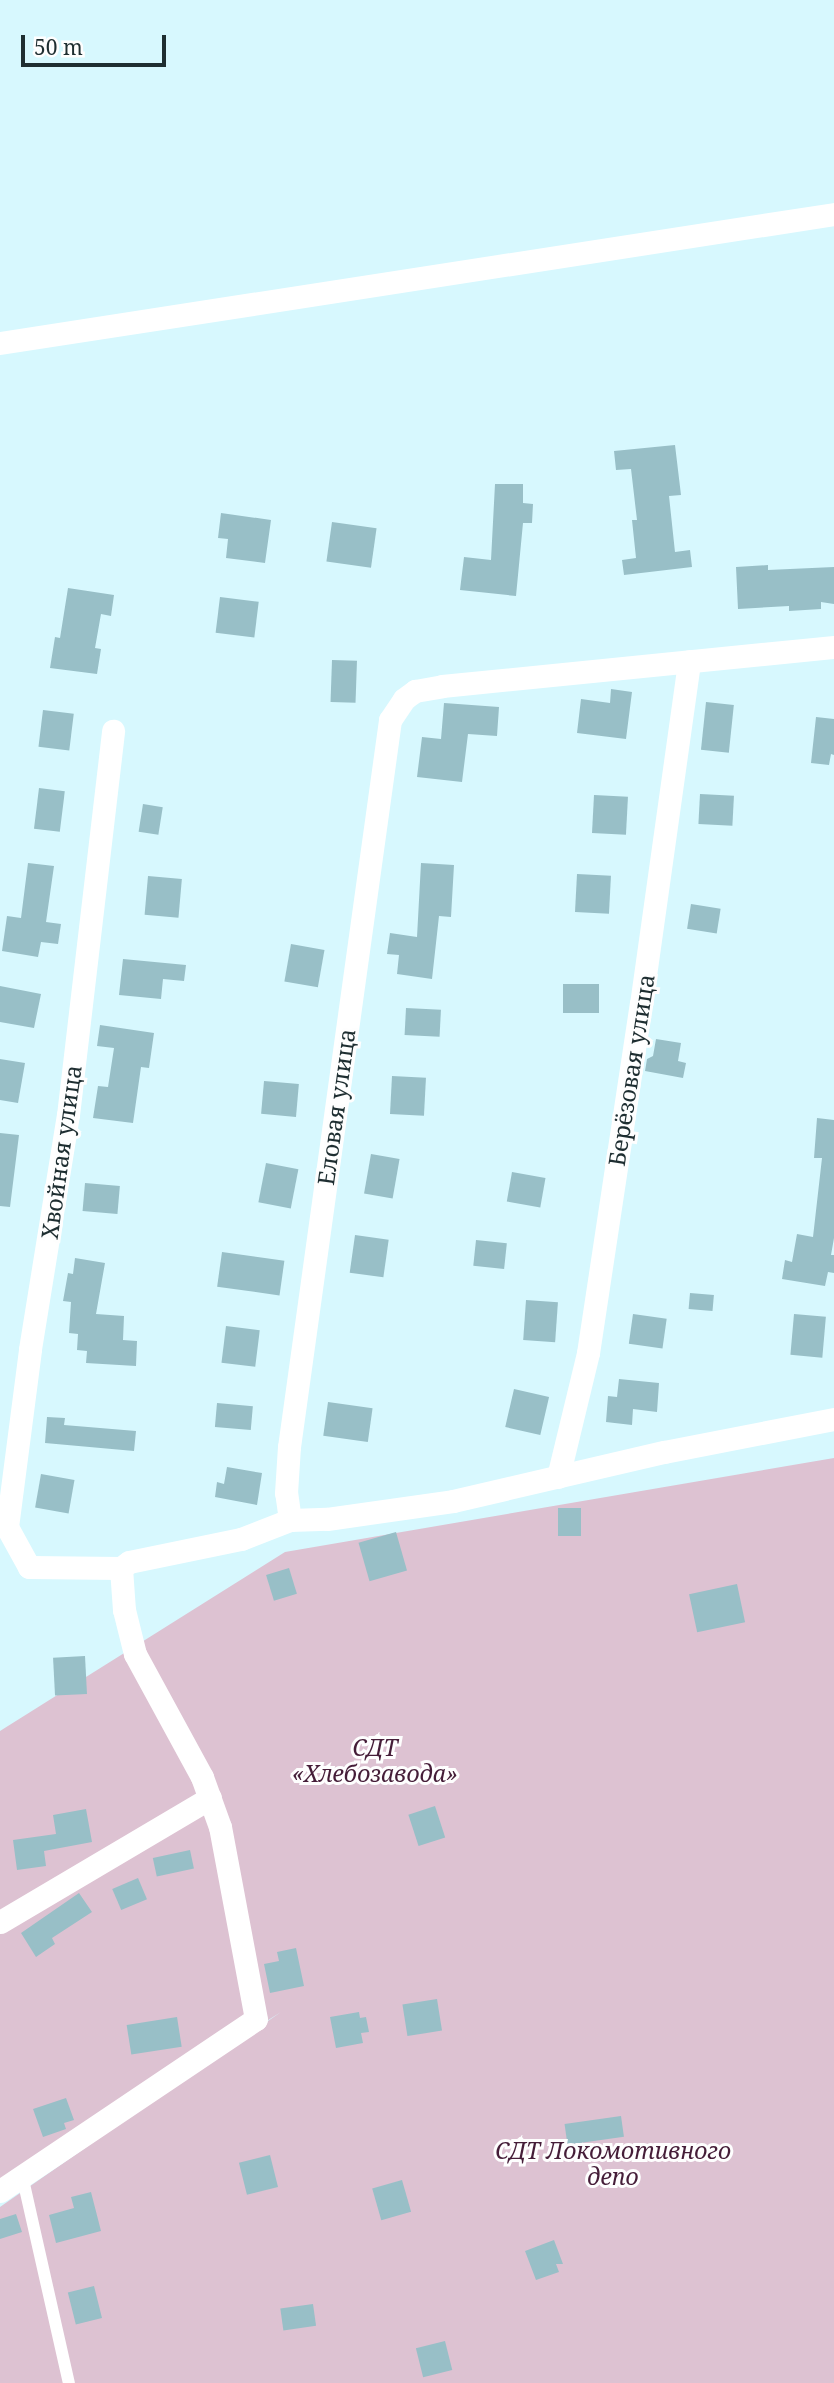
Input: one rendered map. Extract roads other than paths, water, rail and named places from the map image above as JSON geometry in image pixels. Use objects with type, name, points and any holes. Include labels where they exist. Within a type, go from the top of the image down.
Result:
[{"type":"street","points":[[0,343],[834,214]]},
{"type":"street","points":[[689,661],[834,647]]},
{"type":"street","name":"Еловая улица","points":[[290,1520],[286,1493],[289,1447],[390,720],[404,699],[415,691],[689,661]]},
{"type":"street","name":"Берёзовая улица","points":[[558,1477],[587,1353],[639,1017],[689,661]]},
{"type":"street","name":"Хвойная улица","points":[[113,731],[68,1115],[30,1349],[6,1527],[29,1567],[121,1568]]},
{"type":"street","points":[[0,2191],[256,2019],[220,1827],[202,1777],[135,1654],[124,1609],[121,1568],[129,1562],[241,1539],[290,1520],[327,1519],[453,1501],[664,1452],[834,1419]]},
{"type":"street","points":[[0,1922],[210,1798]]},
{"type":"lane","points":[[22,2175],[69,2383]]},
{"type":"park label","name":"СДТ «Хлебозавода»","points":[[375,1760]]},
{"type":"park label","name":"СДТ Локомотивного депо","points":[[613,2163]]}]
